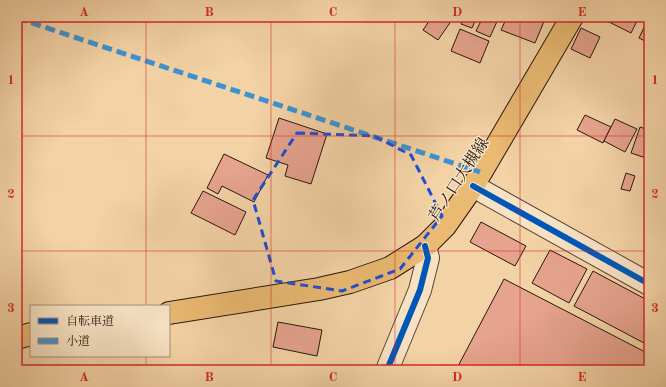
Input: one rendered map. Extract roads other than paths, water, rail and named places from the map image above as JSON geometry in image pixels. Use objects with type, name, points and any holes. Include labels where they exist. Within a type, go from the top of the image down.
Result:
[{"type":"main road","name":"芦ノ口大槻線","points":[[170,312],[319,289],[344,283],[390,268],[424,246],[445,226],[473,186],[572,17]]},
{"type":"main road","points":[[17,338],[30,334]]},
{"type":"street","points":[[473,186],[649,284]]},
{"type":"street","points":[[387,370],[420,290],[428,258],[427,250],[424,246]]}]
